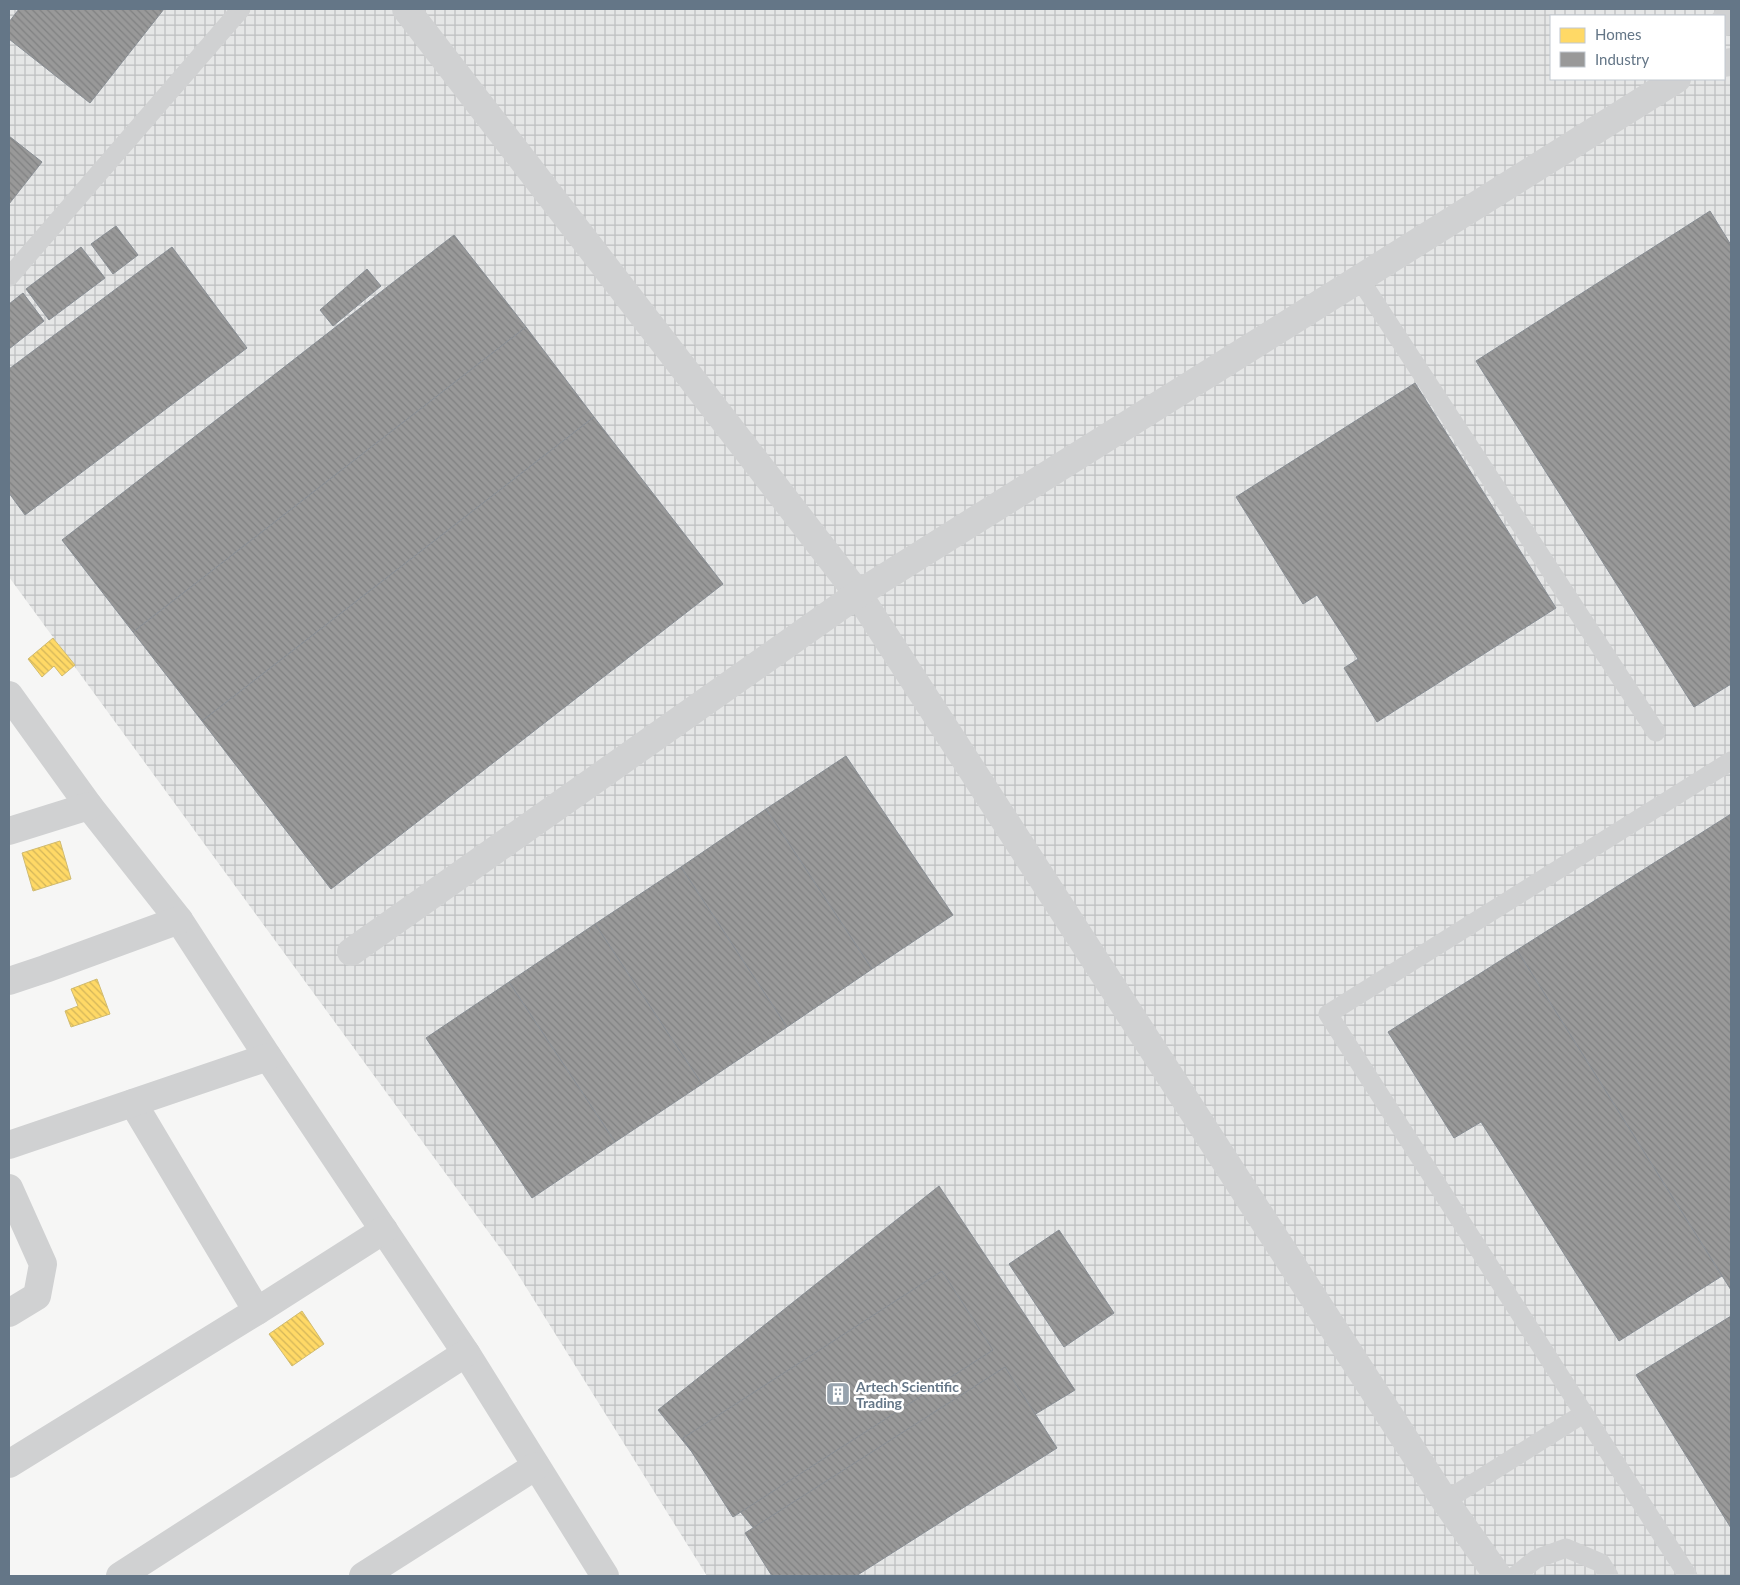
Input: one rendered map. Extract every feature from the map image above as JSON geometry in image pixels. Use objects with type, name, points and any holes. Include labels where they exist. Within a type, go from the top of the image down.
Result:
[{"type":"street","points":[[406,9],[858,594],[1445,1501],[1498,1576]]},
{"type":"street","points":[[351,952],[858,594],[1675,80]]},
{"type":"street","points":[[9,695],[89,806],[179,920],[268,1057],[466,1353],[605,1576]]},
{"type":"street","points":[[9,831],[89,806]]},
{"type":"street","points":[[9,981],[179,920]]},
{"type":"street","points":[[9,1145],[268,1057]]},
{"type":"street","points":[[133,1103],[257,1311]]},
{"type":"street","points":[[9,1188],[43,1264],[37,1296],[9,1313]]},
{"type":"street","points":[[9,1464],[384,1230]]},
{"type":"street","points":[[120,1576],[466,1353]]},
{"type":"street","points":[[363,1576],[536,1466]]},
{"type":"lane","points":[[9,277],[241,9]]},
{"type":"lane","points":[[1360,278],[1656,732]]},
{"type":"lane","points":[[1688,1576],[1328,1014],[1731,761]]},
{"type":"lane","points":[[1445,1501],[1583,1414]]},
{"type":"lane","points":[[1515,1576],[1536,1559],[1566,1548],[1600,1563],[1609,1576]]},
{"type":"shaded area","points":[[9,9],[1731,9],[1731,1576],[707,1576],[509,1260],[9,577]]},
{"type":"building: Homes","points":[[53,638],[75,665],[62,676],[54,666],[42,677],[28,659]]},
{"type":"building: Homes","points":[[60,841],[71,879],[33,891],[22,853]]},
{"type":"building: Homes","points":[[97,979],[110,1014],[71,1027],[65,1011],[78,1006],[71,989]]},
{"type":"building: Homes","points":[[302,1311],[324,1344],[292,1366],[269,1334]]},
{"type":"building: Industry","points":[[19,9],[164,9],[90,103],[9,39],[9,22]]},
{"type":"building: Industry","points":[[9,136],[42,162],[9,204]]},
{"type":"building: Industry","points":[[1710,211],[1731,245],[1731,684],[1694,707],[1476,361]]},
{"type":"building: Industry","points":[[116,226],[138,255],[113,274],[91,244]]},
{"type":"building: Industry","points":[[454,235],[526,327],[133,632],[62,540]]},
{"type":"building: Industry","points":[[81,247],[105,278],[49,320],[26,289]]},
{"type":"building: Industry","points":[[172,247],[247,348],[25,515],[9,493],[9,369]]},
{"type":"building: Industry","points":[[367,269],[381,286],[333,326],[320,310]]},
{"type":"building: Industry","points":[[23,293],[44,321],[9,349],[9,304]]},
{"type":"building: Industry","points":[[526,327],[594,417],[202,721],[133,632]]},
{"type":"building: Industry","points":[[1415,383],[1556,608],[1377,722],[1344,668],[1358,659],[1317,595],[1303,604],[1236,497]]},
{"type":"building: Industry","points":[[594,417],[723,584],[331,889],[202,721]]},
{"type":"building: Industry","points":[[846,756],[953,915],[872,969],[766,809]]},
{"type":"building: Industry","points":[[766,809],[872,969],[787,1027],[681,867]]},
{"type":"building: Industry","points":[[1731,814],[1731,1290],[1517,950]]},
{"type":"building: Industry","points":[[681,867],[787,1027],[702,1084],[595,924]]},
{"type":"building: Industry","points":[[595,924],[702,1084],[615,1142],[509,982]]},
{"type":"building: Industry","points":[[1517,950],[1722,1276],[1619,1341],[1481,1122],[1454,1138],[1388,1032]]},
{"type":"building: Industry","points":[[509,982],[615,1142],[532,1198],[426,1038]]},
{"type":"building: Industry","points":[[939,1186],[1075,1390],[785,1567],[658,1410]]},
{"type":"building: Industry","points":[[1059,1230],[1114,1313],[1064,1347],[1009,1264]]},
{"type":"building: Industry","name":"Artech Scientific Trading","points":[[942,1271],[993,1350],[733,1517],[683,1438]]},
{"type":"building: Industry","points":[[1731,1316],[1731,1528],[1636,1375]]},
{"type":"building: Industry","points":[[1005,1367],[1057,1448],[856,1576],[772,1576],[745,1533]]},
{"type":"place","name":"Artech Scientific Trading","points":[[838,1394]]}]
